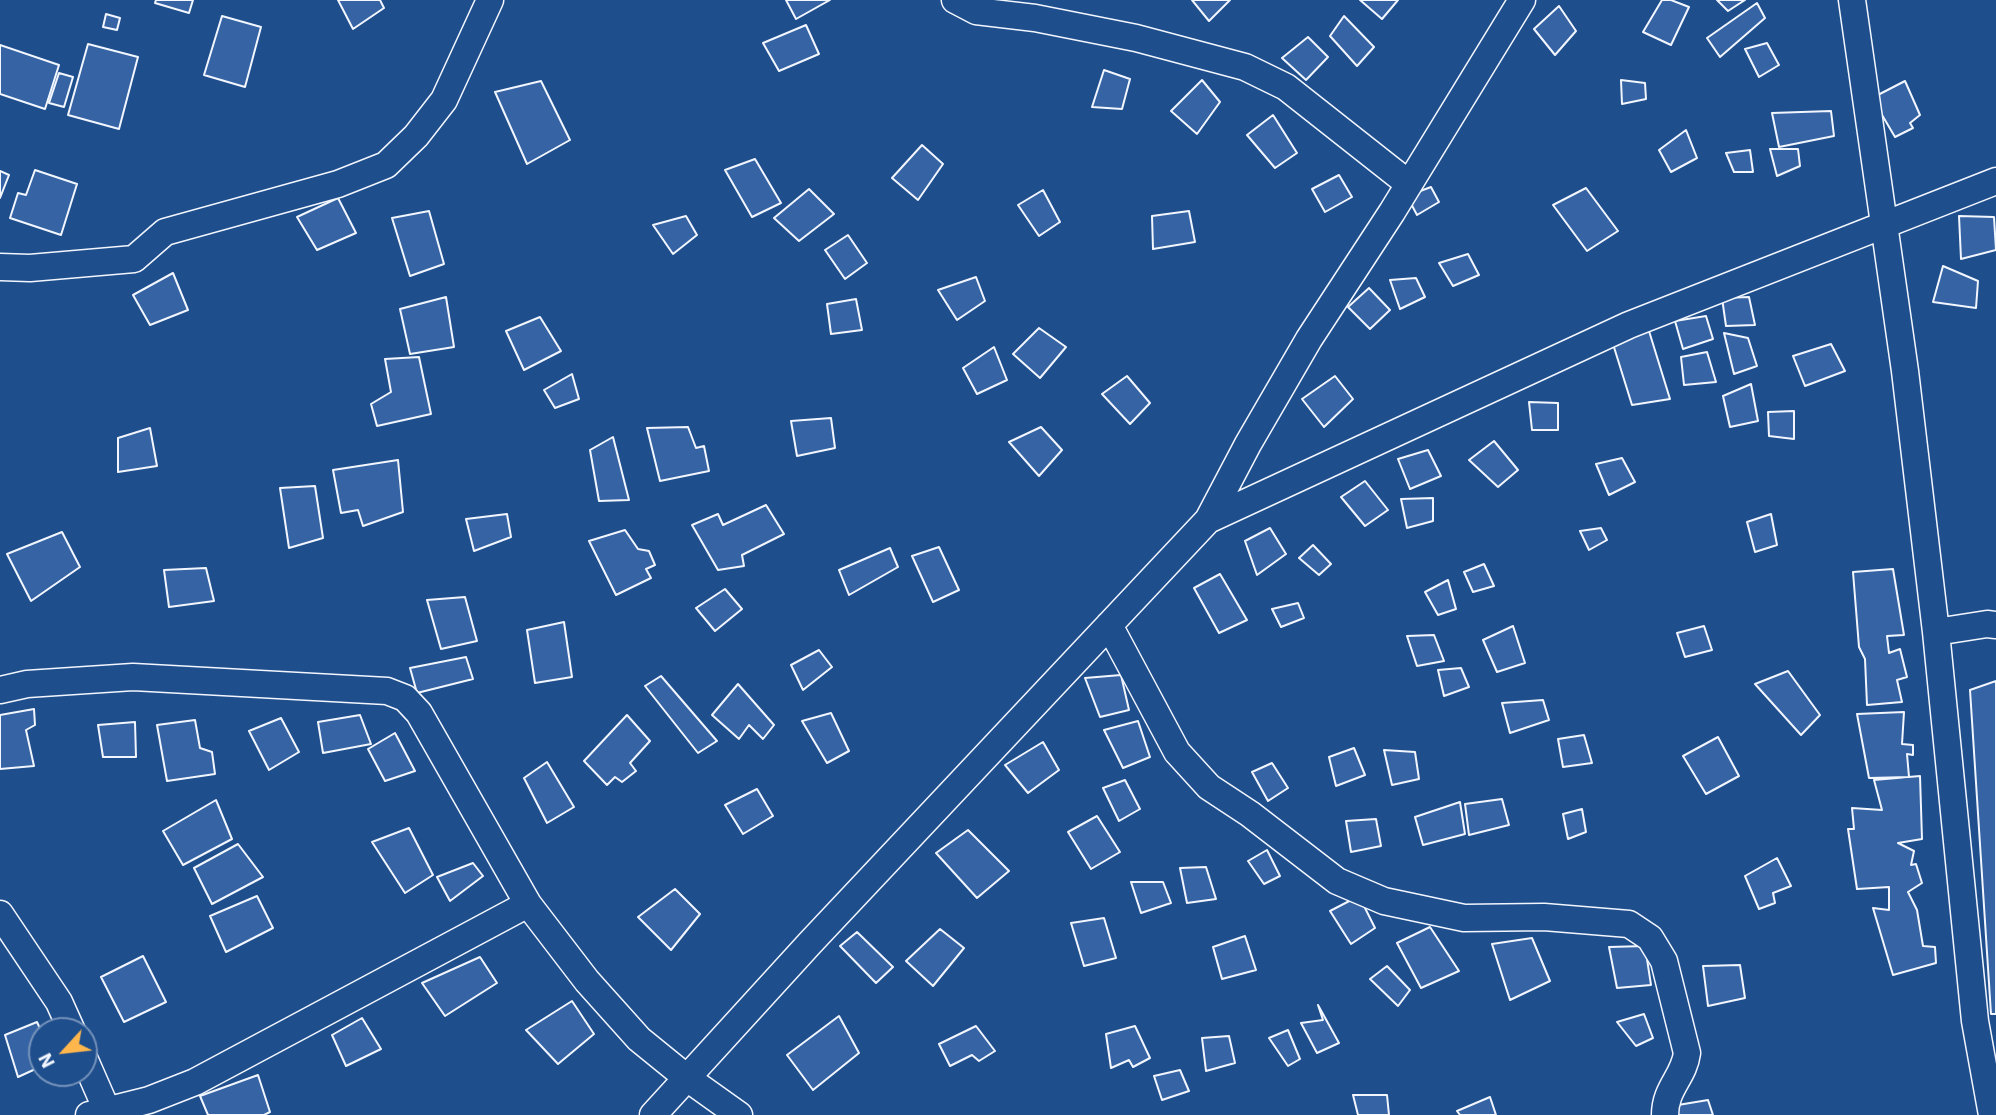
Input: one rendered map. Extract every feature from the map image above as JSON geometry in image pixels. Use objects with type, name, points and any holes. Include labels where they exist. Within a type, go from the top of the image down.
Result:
[{"type":"street","points":[[0,267],[30,268],[134,259],[165,232],[338,184],[386,165],[416,136],[444,100],[490,0]]},
{"type":"street","points":[[955,0],[976,11],[1035,18],[1136,38],[1245,67],[1286,87],[1409,184]]},
{"type":"street","points":[[653,1115],[1208,520],[1248,444],[1309,340],[1522,0]]},
{"type":"street","points":[[1852,0],[1905,372],[1936,632],[1975,1021],[1992,1101]]},
{"type":"street","points":[[1208,520],[1629,325],[1996,181]]},
{"type":"street","points":[[1936,632],[1986,624],[1996,625]]},
{"type":"street","points":[[1109,625],[1177,752],[1209,787],[1250,814],[1337,881],[1384,901],[1464,918],[1544,916],[1629,924],[1650,937],[1664,961],[1687,1053],[1685,1064],[1672,1083],[1665,1100],[1665,1115]]},
{"type":"street","points":[[0,690],[27,684],[133,677],[387,691],[405,698],[419,713],[528,904],[587,981],[639,1039],[739,1115]]},
{"type":"street","points":[[93,1087],[102,1113],[149,1100],[195,1082],[528,904]]},
{"type":"street","points":[[0,914],[60,1002],[66,1017]]},
{"type":"building","points":[[156,0],[193,0],[189,13],[155,3]]},
{"type":"building","points":[[338,0],[380,0],[384,8],[353,29]]},
{"type":"building","points":[[786,0],[830,0],[796,19]]},
{"type":"building","points":[[1192,0],[1230,0],[1209,21]]},
{"type":"building","points":[[1360,0],[1398,0],[1382,19]]},
{"type":"building","points":[[1662,0],[1671,0],[1689,7],[1671,45],[1643,32]]},
{"type":"building","points":[[1717,0],[1745,0],[1728,11]]},
{"type":"building","points":[[1757,3],[1765,18],[1720,57],[1707,38]]},
{"type":"building","points":[[1559,6],[1576,31],[1555,55],[1534,29]]},
{"type":"building","points":[[106,14],[120,18],[117,30],[103,27]]},
{"type":"building","points":[[222,16],[261,27],[245,87],[204,75]]},
{"type":"building","points":[[1344,16],[1374,47],[1357,66],[1330,36]]},
{"type":"building","points":[[806,25],[819,54],[779,71],[763,43]]},
{"type":"building","points":[[1308,37],[1328,57],[1306,80],[1282,58]]},
{"type":"building","points":[[1767,43],[1779,65],[1759,77],[1745,49]]},
{"type":"building","points":[[88,44],[138,57],[119,129],[68,115]]},
{"type":"building","points":[[0,45],[59,65],[45,109],[0,94]]},
{"type":"building","points":[[1104,70],[1130,79],[1122,109],[1092,107]]},
{"type":"building","points":[[59,73],[73,77],[64,107],[49,103]]},
{"type":"building","points":[[1202,80],[1220,102],[1197,134],[1171,111]]},
{"type":"building","points":[[1621,80],[1645,83],[1646,99],[1622,104]]},
{"type":"building","points":[[541,81],[570,140],[527,164],[495,92]]},
{"type":"building","points":[[1905,81],[1920,115],[1910,123],[1913,128],[1895,137],[1872,98]]},
{"type":"building","points":[[1831,111],[1834,136],[1779,147],[1772,113]]},
{"type":"building","points":[[1273,115],[1297,153],[1275,168],[1247,135]]},
{"type":"building","points":[[1686,130],[1697,158],[1671,172],[1659,150]]},
{"type":"building","points":[[922,145],[943,164],[918,200],[892,178]]},
{"type":"building","points":[[1770,149],[1798,149],[1800,166],[1777,176]]},
{"type":"building","points":[[1750,150],[1753,172],[1734,172],[1726,153]]},
{"type":"building","points":[[755,159],[781,203],[752,217],[725,170]]},
{"type":"building","points":[[35,170],[77,184],[61,235],[10,218],[18,193],[26,195]]},
{"type":"building","points":[[0,171],[9,175],[0,198]]},
{"type":"building","points":[[1339,175],[1352,197],[1325,212],[1312,189]]},
{"type":"building","points":[[1431,187],[1439,202],[1417,215],[1407,196]]},
{"type":"building","points":[[1586,188],[1618,231],[1587,251],[1553,205]]},
{"type":"building","points":[[809,189],[834,214],[799,241],[774,218]]},
{"type":"building","points":[[1043,190],[1060,222],[1039,236],[1018,205]]},
{"type":"building","points":[[338,198],[356,233],[317,250],[297,217]]},
{"type":"building","points":[[429,211],[444,264],[410,276],[392,218]]},
{"type":"building","points":[[1189,211],[1195,242],[1153,249],[1152,216]]},
{"type":"building","points":[[686,216],[697,235],[673,254],[653,225]]},
{"type":"building","points":[[1959,216],[1994,217],[1996,250],[1961,259]]},
{"type":"building","points":[[848,235],[867,263],[845,279],[825,250]]},
{"type":"building","points":[[1468,254],[1479,275],[1453,286],[1439,263]]},
{"type":"building","points":[[1943,266],[1978,281],[1976,308],[1933,302]]},
{"type":"building","points":[[173,273],[188,310],[150,325],[133,295]]},
{"type":"building","points":[[976,277],[985,301],[957,320],[938,290]]},
{"type":"building","points":[[1416,278],[1425,297],[1400,309],[1390,280]]},
{"type":"building","points":[[1369,288],[1390,310],[1370,329],[1348,307]]},
{"type":"building","points":[[446,297],[454,347],[410,354],[400,309]]},
{"type":"building","points":[[1749,297],[1755,325],[1726,326],[1722,298]]},
{"type":"building","points":[[856,299],[862,330],[831,334],[827,304]]},
{"type":"building","points":[[1706,316],[1713,339],[1683,349],[1675,321]]},
{"type":"building","points":[[540,317],[561,351],[524,370],[506,331]]},
{"type":"building","points":[[1039,328],[1066,347],[1040,378],[1013,354]]},
{"type":"building","points":[[1649,331],[1670,399],[1632,405],[1613,344]]},
{"type":"building","points":[[1724,333],[1748,338],[1757,366],[1734,374]]},
{"type":"building","points":[[1831,344],[1845,371],[1805,386],[1793,356]]},
{"type":"building","points":[[994,347],[1007,380],[977,394],[963,368]]},
{"type":"building","points":[[1707,352],[1716,382],[1684,385],[1681,357]]},
{"type":"building","points":[[419,357],[431,414],[377,426],[371,404],[391,392],[385,359]]},
{"type":"building","points":[[572,374],[579,399],[555,408],[544,390]]},
{"type":"building","points":[[1127,376],[1150,403],[1130,424],[1102,394]]},
{"type":"building","points":[[1335,376],[1353,399],[1324,427],[1302,399]]},
{"type":"building","points":[[1751,384],[1758,421],[1730,427],[1723,396]]},
{"type":"building","points":[[1529,402],[1558,403],[1558,430],[1532,430]]},
{"type":"building","points":[[1794,411],[1794,439],[1769,436],[1768,412]]},
{"type":"building","points":[[831,418],[835,448],[797,456],[791,421]]},
{"type":"building","points":[[688,427],[696,448],[704,446],[709,471],[660,481],[647,428]]},
{"type":"building","points":[[1041,427],[1062,450],[1039,476],[1009,442]]},
{"type":"building","points":[[150,428],[157,466],[118,472],[118,438]]},
{"type":"building","points":[[613,437],[629,500],[599,501],[590,450]]},
{"type":"building","points":[[1494,441],[1518,470],[1498,487],[1469,460]]},
{"type":"building","points":[[1428,450],[1441,476],[1410,489],[1398,459]]},
{"type":"building","points":[[1622,458],[1635,482],[1609,495],[1596,464]]},
{"type":"building","points":[[398,460],[403,512],[363,526],[358,510],[341,513],[333,470]]},
{"type":"building","points":[[1365,481],[1388,510],[1365,526],[1341,497]]},
{"type":"building","points":[[315,486],[323,538],[289,548],[280,488]]},
{"type":"building","points":[[1433,498],[1433,521],[1407,528],[1401,499]]},
{"type":"building","points":[[766,505],[784,534],[742,555],[744,566],[718,570],[692,525],[718,514],[723,525]]},
{"type":"building","points":[[507,514],[511,537],[474,551],[466,519]]},
{"type":"building","points":[[1771,514],[1777,545],[1755,552],[1747,522]]},
{"type":"building","points":[[1270,528],[1286,554],[1257,575],[1245,541]]},
{"type":"building","points":[[1601,528],[1607,540],[1589,550],[1580,531]]},
{"type":"building","points":[[625,530],[638,549],[649,551],[655,565],[646,569],[651,578],[616,595],[589,541]]},
{"type":"building","points":[[62,532],[80,567],[31,601],[7,554]]},
{"type":"building","points":[[1313,545],[1331,564],[1319,575],[1299,558]]},
{"type":"building","points":[[939,547],[959,590],[933,602],[912,556]]},
{"type":"building","points":[[890,548],[898,567],[849,595],[839,570]]},
{"type":"building","points":[[1484,564],[1494,586],[1473,592],[1464,572]]},
{"type":"building","points":[[206,568],[214,601],[169,607],[164,570]]},
{"type":"building","points":[[1893,569],[1904,635],[1887,636],[1889,653],[1900,649],[1907,677],[1897,680],[1902,702],[1867,705],[1865,659],[1859,647],[1853,572]]},
{"type":"building","points":[[1220,574],[1247,620],[1219,633],[1194,588]]},
{"type":"building","points":[[1448,580],[1456,609],[1438,615],[1425,592]]},
{"type":"building","points":[[725,589],[742,609],[715,631],[696,608]]},
{"type":"building","points":[[465,597],[477,641],[441,649],[427,600]]},
{"type":"building","points":[[1298,603],[1304,618],[1281,627],[1272,609]]},
{"type":"building","points":[[564,622],[572,677],[535,683],[527,630]]},
{"type":"building","points":[[1513,626],[1525,663],[1497,672],[1483,640]]},
{"type":"building","points":[[1704,626],[1712,650],[1685,657],[1677,633]]},
{"type":"building","points":[[1434,635],[1444,661],[1417,666],[1407,636]]},
{"type":"building","points":[[819,650],[832,667],[803,690],[791,665]]},
{"type":"building","points":[[466,657],[473,679],[417,693],[410,668]]},
{"type":"building","points":[[1461,668],[1469,687],[1444,696],[1438,670]]},
{"type":"building","points":[[1788,671],[1820,715],[1801,735],[1755,684]]},
{"type":"building","points":[[1121,675],[1129,710],[1100,717],[1085,678]]},
{"type":"building","points":[[661,676],[717,741],[698,753],[645,686]]},
{"type":"building","points":[[1996,681],[1996,1014],[1991,1014],[1970,690]]},
{"type":"building","points":[[738,684],[774,725],[763,739],[749,725],[739,739],[712,715]]},
{"type":"building","points":[[1543,700],[1549,720],[1510,733],[1502,703]]},
{"type":"building","points":[[34,709],[35,725],[26,730],[34,766],[0,769],[0,715]]},
{"type":"building","points":[[1904,712],[1902,744],[1913,745],[1913,755],[1907,754],[1909,777],[1869,778],[1857,714]]},
{"type":"building","points":[[831,713],[849,751],[827,763],[802,721]]},
{"type":"building","points":[[360,715],[371,744],[323,753],[318,722]]},
{"type":"building","points":[[627,715],[650,741],[630,763],[636,771],[622,782],[615,777],[607,785],[584,761]]},
{"type":"building","points":[[281,718],[299,752],[269,770],[249,731]]},
{"type":"building","points":[[195,720],[200,748],[212,752],[215,774],[167,781],[157,725]]},
{"type":"building","points":[[1138,721],[1150,757],[1123,768],[1104,730]]},
{"type":"building","points":[[135,722],[136,757],[103,757],[98,725]]},
{"type":"building","points":[[395,733],[415,771],[385,781],[368,749]]},
{"type":"building","points":[[1584,735],[1592,763],[1563,767],[1558,739]]},
{"type":"building","points":[[1718,737],[1739,776],[1706,794],[1683,756]]},
{"type":"building","points":[[1043,742],[1059,770],[1028,793],[1005,765]]},
{"type":"building","points":[[1354,748],[1365,775],[1336,786],[1329,757]]},
{"type":"building","points":[[1384,750],[1415,752],[1419,779],[1392,785]]},
{"type":"building","points":[[547,762],[574,807],[547,823],[524,778]]},
{"type":"building","points":[[1272,763],[1288,788],[1268,801],[1252,772]]},
{"type":"building","points":[[1920,776],[1922,839],[1898,843],[1914,851],[1911,865],[1916,864],[1922,883],[1908,892],[1917,910],[1923,946],[1935,947],[1936,963],[1893,975],[1873,908],[1889,910],[1889,887],[1857,889],[1848,829],[1854,829],[1852,808],[1882,810],[1874,780]]},
{"type":"building","points":[[1125,780],[1140,809],[1119,821],[1103,788]]},
{"type":"building","points":[[757,789],[773,816],[743,834],[725,805]]},
{"type":"building","points":[[1502,799],[1509,825],[1469,835],[1465,804]]},
{"type":"building","points":[[216,800],[232,839],[183,865],[163,831]]},
{"type":"building","points":[[1460,802],[1465,834],[1423,845],[1415,817]]},
{"type":"building","points":[[1582,809],[1586,832],[1568,839],[1563,814]]},
{"type":"building","points":[[1097,816],[1120,852],[1091,869],[1068,832]]},
{"type":"building","points":[[1376,819],[1381,846],[1351,852],[1346,821]]},
{"type":"building","points":[[409,828],[433,875],[405,893],[372,842]]},
{"type":"building","points":[[968,830],[1009,871],[977,898],[936,853]]},
{"type":"building","points":[[238,844],[263,877],[212,904],[194,868]]},
{"type":"building","points":[[1267,850],[1280,876],[1264,884],[1248,861]]},
{"type":"building","points":[[1777,858],[1791,886],[1773,893],[1775,903],[1759,909],[1745,876]]},
{"type":"building","points":[[473,863],[483,876],[450,901],[437,877]]},
{"type":"building","points":[[1206,867],[1216,899],[1187,903],[1180,868]]},
{"type":"building","points":[[1131,882],[1163,882],[1171,903],[1141,913]]},
{"type":"building","points":[[675,889],[700,914],[671,950],[638,917]]},
{"type":"building","points":[[257,896],[273,928],[226,952],[210,916]]},
{"type":"building","points":[[1359,896],[1375,928],[1351,944],[1330,911]]},
{"type":"building","points":[[1104,918],[1116,958],[1084,966],[1071,923]]},
{"type":"building","points":[[1430,927],[1459,971],[1421,988],[1397,943]]},
{"type":"building","points":[[940,929],[964,948],[933,986],[906,961]]},
{"type":"building","points":[[857,932],[893,967],[876,983],[840,946]]},
{"type":"building","points":[[1245,936],[1256,970],[1222,979],[1213,947]]},
{"type":"building","points":[[1532,938],[1550,981],[1510,1000],[1492,944]]},
{"type":"building","points":[[1645,946],[1651,985],[1617,988],[1609,947]]},
{"type":"building","points":[[143,956],[166,1002],[124,1022],[101,977]]},
{"type":"building","points":[[480,957],[497,983],[445,1016],[422,983]]},
{"type":"building","points":[[1740,965],[1745,998],[1708,1006],[1703,966]]},
{"type":"building","points":[[1387,966],[1410,990],[1398,1006],[1370,979]]},
{"type":"building","points":[[572,1001],[594,1034],[558,1064],[526,1030]]},
{"type":"building","points":[[1318,1005],[1339,1043],[1317,1053],[1301,1023],[1323,1020]]},
{"type":"building","points":[[1644,1014],[1653,1038],[1636,1046],[1617,1022]]},
{"type":"building","points":[[839,1016],[859,1053],[813,1090],[787,1055]]},
{"type":"building","points":[[362,1018],[381,1049],[346,1066],[332,1035]]},
{"type":"building","points":[[28,1026],[28,1072],[18,1077],[5,1035]]},
{"type":"building","points":[[976,1026],[995,1051],[979,1061],[972,1055],[950,1066],[939,1044]]},
{"type":"building","points":[[1135,1026],[1150,1058],[1133,1067],[1129,1060],[1111,1068],[1106,1034]]},
{"type":"building","points":[[1288,1030],[1300,1059],[1288,1066],[1269,1038]]},
{"type":"building","points":[[1229,1036],[1235,1063],[1206,1071],[1202,1038]]},
{"type":"building","points":[[1180,1070],[1189,1091],[1162,1100],[1154,1076]]},
{"type":"building","points":[[258,1075],[270,1112],[264,1115],[208,1115],[200,1096]]},
{"type":"building","points":[[1353,1095],[1387,1095],[1389,1115],[1358,1115]]},
{"type":"building","points":[[1490,1097],[1496,1115],[1460,1115],[1457,1111]]},
{"type":"building","points":[[1708,1100],[1713,1115],[1676,1115],[1672,1106]]}]
